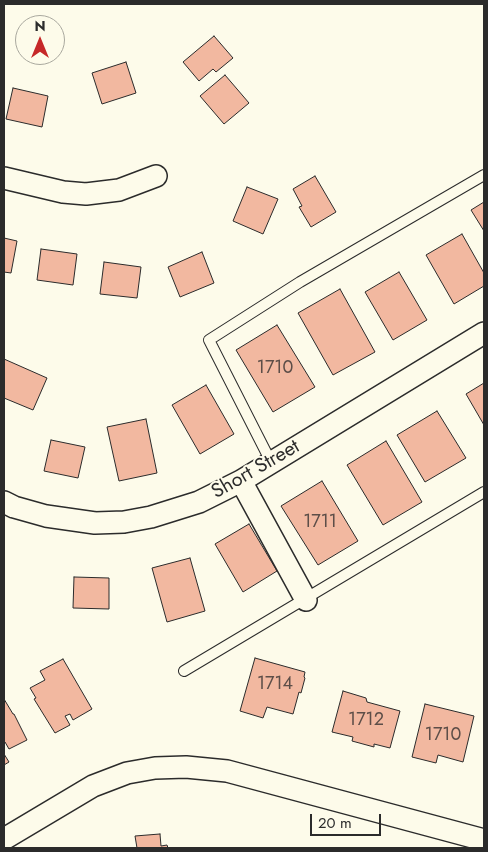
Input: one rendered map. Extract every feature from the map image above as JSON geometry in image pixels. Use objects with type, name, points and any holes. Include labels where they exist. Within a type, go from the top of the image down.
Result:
[{"type":"street","points":[[4,178],[63,192],[86,194],[118,190],[156,176]]},
{"type":"street","name":"Short Street","points":[[4,502],[14,507],[70,521],[94,523],[124,522],[152,517],[199,502],[241,481],[484,333]]},
{"type":"street","points":[[241,481],[306,600]]},
{"type":"street","points":[[4,838],[93,786],[127,773],[156,768],[186,767],[238,774],[484,840]]},
{"type":"lane","points":[[271,462],[209,340],[300,282],[484,175]]},
{"type":"lane","points":[[184,671],[306,600],[484,492]]},
{"type":"building","points":[[214,36],[233,58],[216,72],[213,69],[199,81],[183,62]]},
{"type":"building","points":[[126,62],[136,93],[102,104],[92,73]]},
{"type":"building","points":[[225,75],[249,103],[224,124],[200,96]]},
{"type":"building","points":[[13,88],[48,96],[42,127],[6,119]]},
{"type":"building","points":[[315,176],[336,212],[311,227],[299,207],[302,206],[293,189]]},
{"type":"building","points":[[247,187],[278,199],[263,234],[233,221]]},
{"type":"building","points":[[484,202],[484,231],[471,210]]},
{"type":"building","points":[[462,234],[484,273],[484,286],[454,304],[426,255]]},
{"type":"building","points":[[4,238],[17,241],[11,273],[4,272]]},
{"type":"building","points":[[41,249],[77,254],[73,285],[37,280]]},
{"type":"building","points":[[202,252],[214,283],[180,297],[168,267]]},
{"type":"building","points":[[104,262],[141,267],[137,298],[100,294]]},
{"type":"building","points":[[399,272],[427,320],[393,340],[365,292]]},
{"type":"building","points":[[340,289],[375,352],[333,375],[298,313]]},
{"type":"building","points":[[277,325],[315,387],[273,412],[236,350]]},
{"type":"building","points":[[4,359],[47,378],[33,410],[4,398]]},
{"type":"building","points":[[484,383],[484,425],[466,394]]},
{"type":"building","points":[[206,385],[234,434],[200,454],[172,405]]},
{"type":"building","points":[[437,411],[466,458],[425,482],[397,435]]},
{"type":"building","points":[[146,419],[157,473],[119,481],[107,427]]},
{"type":"building","points":[[51,440],[85,447],[78,478],[44,471]]},
{"type":"building","points":[[386,441],[422,502],[383,525],[347,465]]},
{"type":"building","points":[[322,481],[358,541],[318,565],[281,506]]},
{"type":"building","points":[[249,524],[277,571],[243,592],[215,544]]},
{"type":"building","points":[[190,558],[205,611],[167,622],[152,568]]},
{"type":"building","points":[[74,577],[109,578],[109,609],[73,608]]},
{"type":"building","points":[[255,658],[305,672],[301,693],[299,692],[293,714],[267,707],[263,718],[240,711]]},
{"type":"building","points":[[63,659],[92,709],[73,720],[70,714],[65,716],[70,725],[55,733],[34,699],[36,698],[30,688],[45,680],[40,671]]},
{"type":"building","points":[[343,691],[366,698],[367,702],[400,711],[390,748],[374,744],[374,747],[352,741],[353,737],[332,732]]},
{"type":"building","points":[[4,699],[27,740],[9,749],[4,743]]},
{"type":"building","points":[[425,704],[474,716],[463,762],[438,755],[436,763],[412,757]]},
{"type":"building","points":[[4,754],[9,762],[4,765]]},
{"type":"building","points":[[160,834],[161,846],[167,845],[168,848],[137,848],[135,836]]}]
